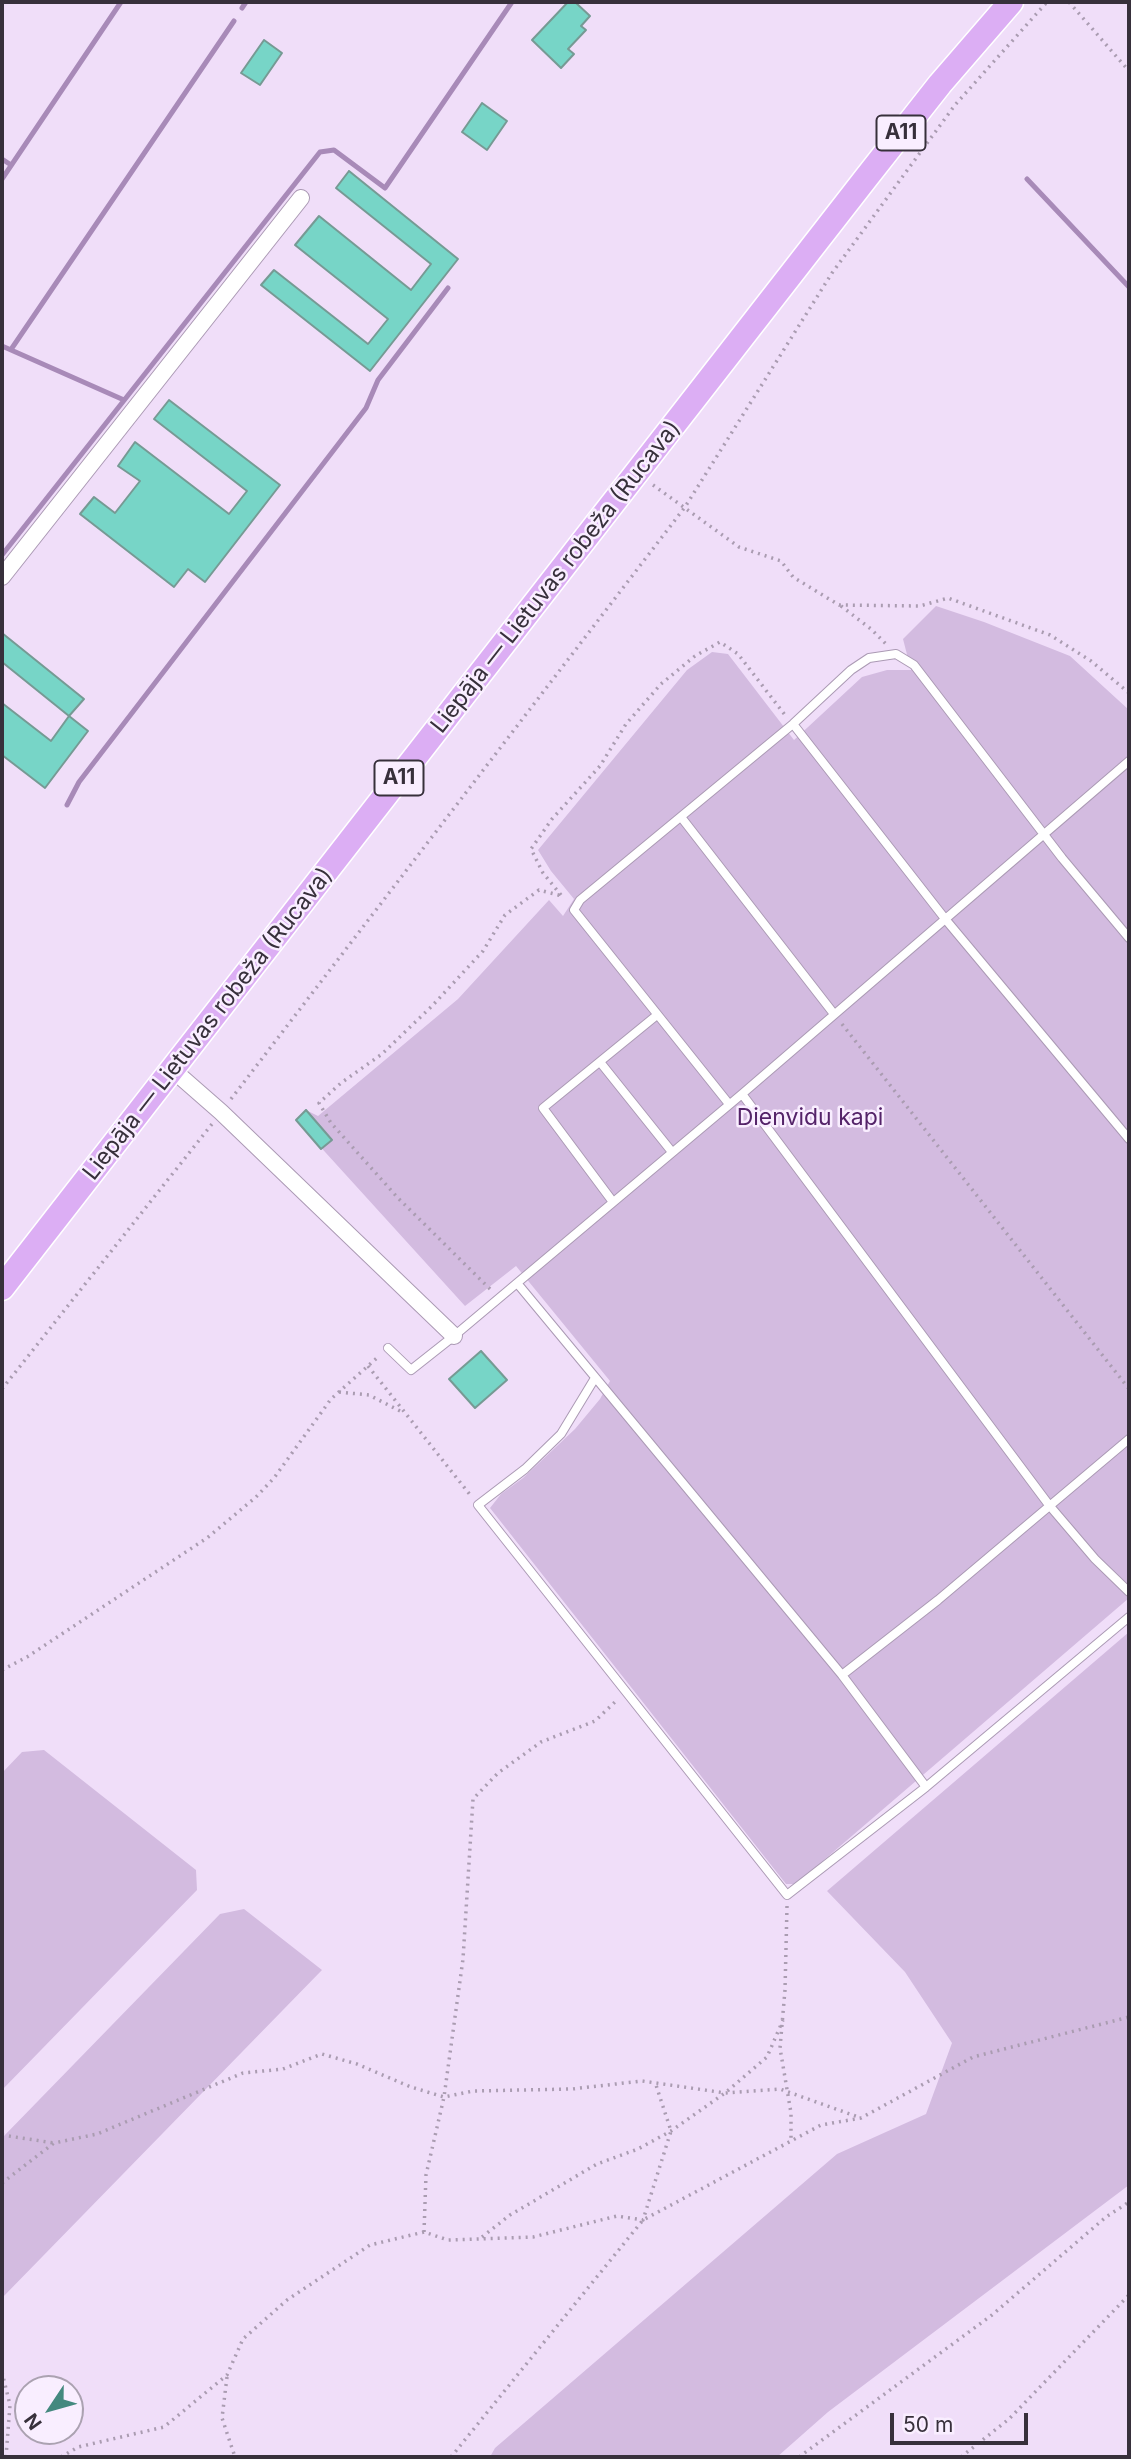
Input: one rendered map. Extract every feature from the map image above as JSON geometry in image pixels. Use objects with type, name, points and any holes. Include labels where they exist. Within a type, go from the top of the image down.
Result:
[{"type":"highway","name":"Liepāja — Lietuvas robeža (Rucava)","points":[[2,1288],[940,84],[1011,2]]},
{"type":"street","points":[[2,578],[301,198]]},
{"type":"street","points":[[173,1070],[221,1112],[454,1336]]},
{"type":"lane","points":[[729,1104],[574,910],[580,900],[793,724],[851,670],[869,658],[896,654],[914,665],[1044,834],[1129,938]]},
{"type":"lane","points":[[793,724],[946,920],[1129,1139]]},
{"type":"lane","points":[[388,1348],[411,1370],[454,1336],[742,1094],[1129,761]]},
{"type":"lane","points":[[681,817],[834,1014]]},
{"type":"lane","points":[[613,1202],[543,1108],[657,1015]]},
{"type":"lane","points":[[600,1062],[672,1152]]},
{"type":"lane","points":[[742,1094],[1049,1505],[1095,1559],[1129,1592]]},
{"type":"lane","points":[[517,1283],[842,1675],[926,1787]]},
{"type":"lane","points":[[595,1378],[561,1434],[525,1469],[478,1505],[787,1895],[926,1787],[1129,1617]]},
{"type":"lane","points":[[842,1675],[938,1600],[1129,1439]]},
{"type":"path","points":[[2,1389],[221,1112],[685,507],[832,274],[955,105],[1047,2]]},
{"type":"path","points":[[1069,2],[1129,71]]},
{"type":"path","points":[[636,473],[739,547],[781,561],[793,578],[839,605],[871,629],[896,654]]},
{"type":"path","points":[[839,605],[920,606],[948,598],[1050,635],[1091,661],[1129,693]]},
{"type":"path","points":[[574,910],[543,873],[531,849],[552,819],[600,766],[626,724],[661,684],[695,656],[720,642],[738,654],[793,724]]},
{"type":"path","points":[[499,1297],[398,1198],[331,1123],[319,1103],[341,1083],[382,1054],[432,1006],[483,951],[505,915],[539,890],[562,897]]},
{"type":"path","points":[[834,1014],[1129,1390]]},
{"type":"path","points":[[2,1670],[27,1657],[207,1538],[256,1497],[274,1478],[338,1392],[388,1348]]},
{"type":"path","points":[[368,1366],[478,1505]]},
{"type":"path","points":[[338,1392],[369,1395],[406,1414]]},
{"type":"path","points":[[424,2232],[426,2175],[444,2096],[463,1959],[473,1799],[498,1773],[541,1742],[596,1721],[625,1692]]},
{"type":"path","points":[[787,1895],[780,2048],[791,2113],[792,2141]]},
{"type":"path","points":[[235,2457],[222,2418],[227,2375],[243,2339],[287,2300],[370,2245],[424,2232],[448,2239],[533,2237],[617,2216],[643,2220],[821,2125],[861,2118],[973,2057],[1129,2017]]},
{"type":"path","points":[[480,2239],[510,2215],[597,2164],[638,2149],[671,2131],[725,2092],[767,2057],[783,2020]]},
{"type":"path","points":[[2,2136],[54,2143],[97,2134],[243,2073],[283,2069],[322,2054],[444,2096],[473,2091],[572,2089],[655,2082],[725,2092],[780,2088],[861,2118]]},
{"type":"path","points":[[451,2457],[643,2220],[671,2131],[655,2082]]},
{"type":"path","points":[[2,2183],[54,2143]]},
{"type":"path","points":[[799,2457],[992,2315],[1107,2217],[1129,2202]]},
{"type":"path","points":[[961,2457],[1009,2418],[1129,2295]]},
{"type":"path","points":[[2,2372],[10,2404],[4,2457]]},
{"type":"path","points":[[61,2457],[78,2447],[164,2427],[227,2375]]},
{"type":"green space","name":"Dienvidu kapi","points":[[936,606],[1070,656],[1129,710],[1129,1598],[796,1884],[786,1884],[490,1508],[501,1494],[523,1478],[575,1429],[600,1399],[610,1381],[516,1266],[465,1306],[296,1120],[306,1110],[318,1116],[458,999],[549,900],[563,916],[574,899],[538,850],[687,670],[712,652],[728,654],[794,740],[862,677],[887,670],[911,670],[903,639]]},
{"type":"green space","points":[[1129,1632],[1129,2185],[828,2412],[777,2457],[490,2457],[495,2448],[837,2154],[926,2114],[952,2043],[905,1972],[827,1891]]},
{"type":"green space","points":[[44,1750],[196,1870],[197,1890],[2,2090],[2,1773],[22,1752]]},
{"type":"green space","points":[[244,1909],[322,1970],[2,2298],[2,2138],[220,1914]]},
{"type":"building","points":[[568,2],[575,2],[590,16],[581,26],[586,30],[568,49],[574,54],[561,68],[532,40]]},
{"type":"building","points":[[264,40],[282,53],[260,85],[241,73]]},
{"type":"building","points":[[482,103],[507,121],[487,150],[462,132]]},
{"type":"building","points":[[349,171],[458,259],[370,371],[261,285],[274,270],[368,344],[388,319],[295,245],[319,216],[411,290],[431,264],[336,188]]},
{"type":"building","points":[[169,400],[280,485],[205,582],[188,569],[174,587],[80,514],[94,497],[115,513],[140,481],[118,466],[135,442],[229,514],[247,491],[154,419]]},
{"type":"building","points":[[2,633],[84,699],[69,716],[2,662]]},
{"type":"building","points":[[2,703],[51,741],[69,716],[88,731],[45,788],[2,755]]},
{"type":"building","points":[[306,1110],[332,1140],[321,1149],[296,1120]]},
{"type":"building","points":[[481,1351],[507,1380],[475,1408],[449,1379]]},
{"type":"waterway","points":[[2,179],[121,2]]},
{"type":"waterway","points":[[242,8],[246,2]]},
{"type":"waterway","points":[[2,555],[320,152],[334,150],[385,188],[512,2]]},
{"type":"waterway","points":[[12,348],[234,21]]},
{"type":"waterway","points":[[2,159],[11,165]]},
{"type":"waterway","points":[[1027,179],[1129,287]]},
{"type":"waterway","points":[[67,805],[79,782],[366,408],[378,380],[448,288]]},
{"type":"waterway","points":[[2,346],[124,400]]}]
